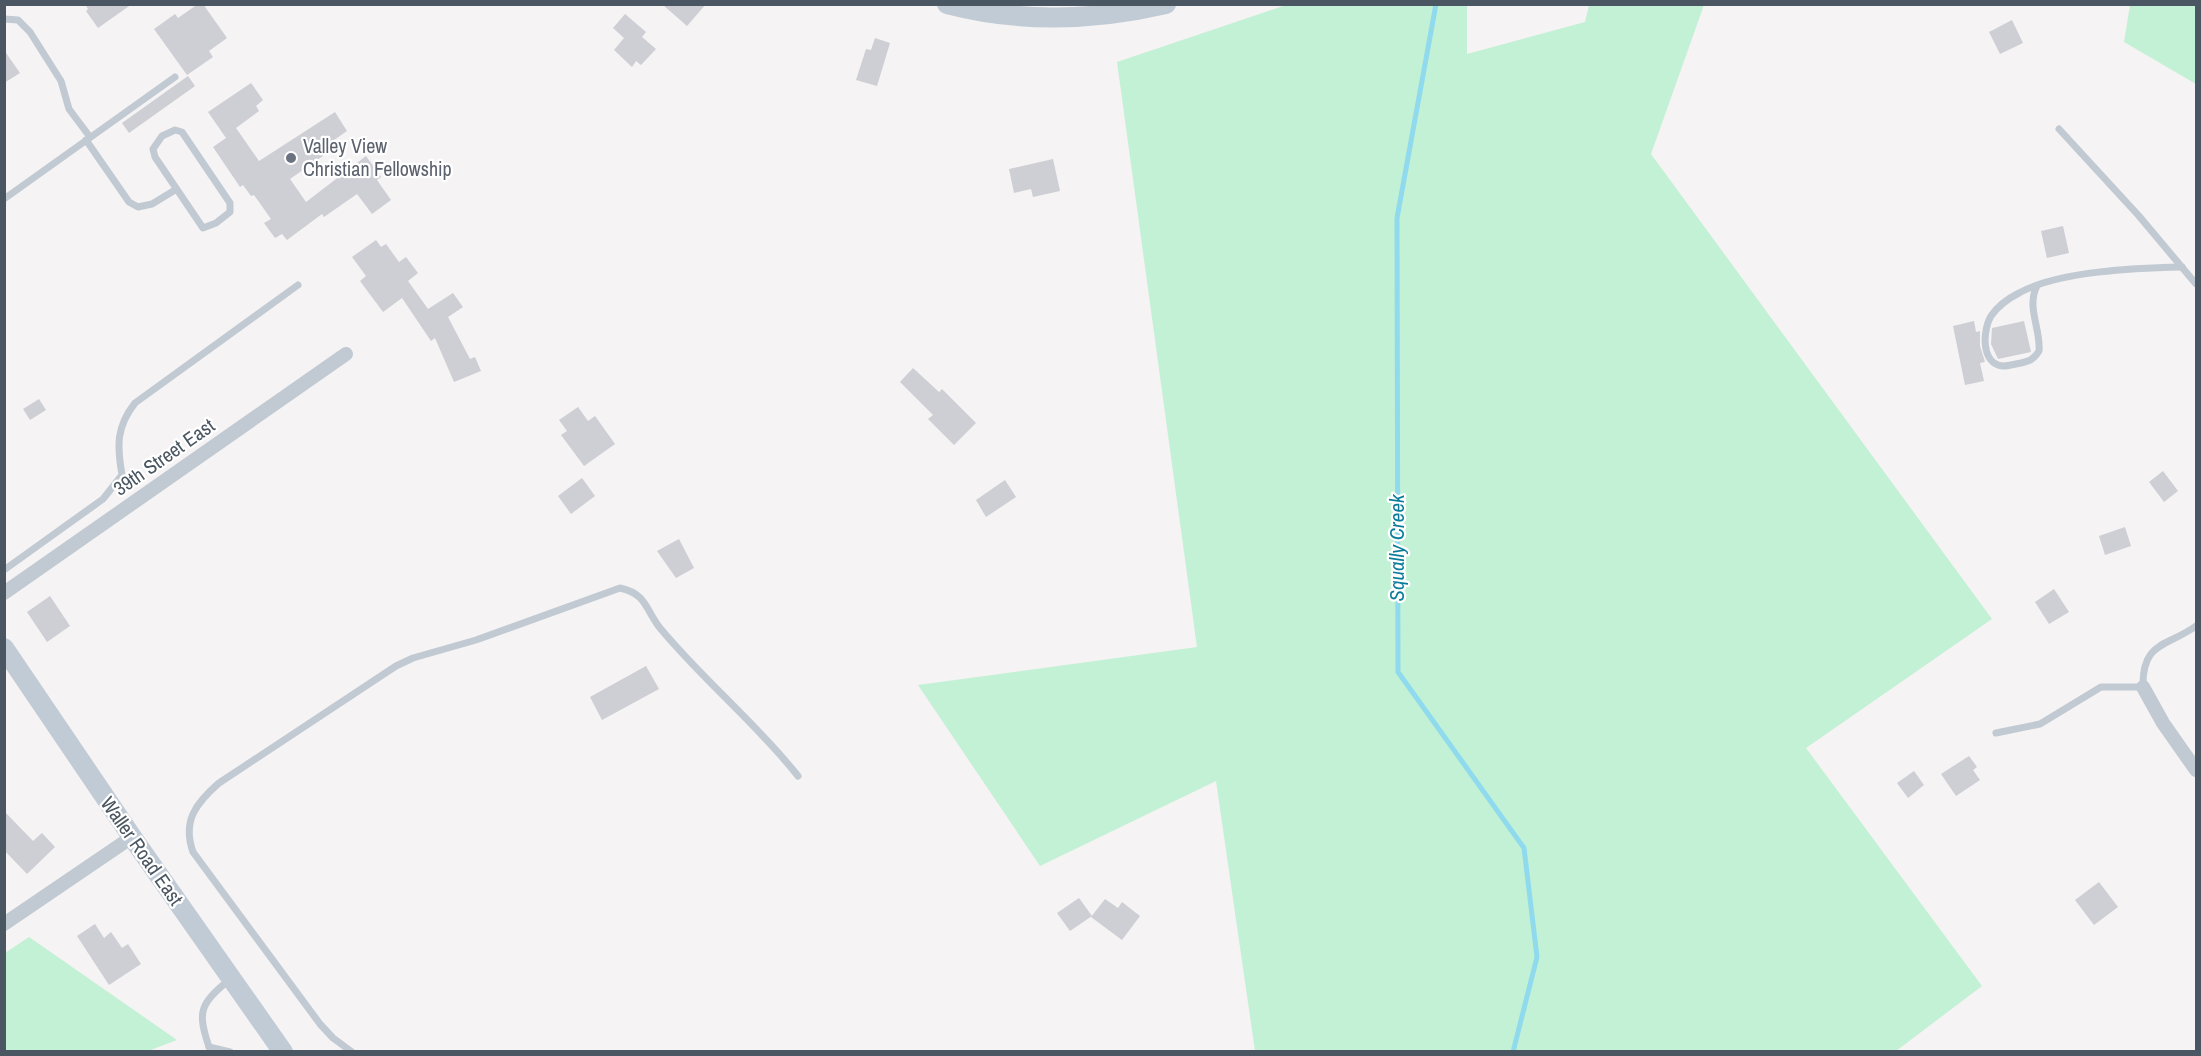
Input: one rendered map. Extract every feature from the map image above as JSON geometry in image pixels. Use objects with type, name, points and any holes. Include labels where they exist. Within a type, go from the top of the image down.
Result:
[{"type":"street","points":[[947,4],[995,15],[1039,18],[1130,13],[1167,4]]},
{"type":"street","name":"39th Street East","points":[[4,593],[346,354]]},
{"type":"street","name":"Waller Road East","points":[[4,648],[132,837],[283,1052]]},
{"type":"street","points":[[2143,687],[2163,723],[2196,771]]},
{"type":"street","points":[[4,924],[132,837]]},
{"type":"lane","points":[[4,19],[18,20],[30,32],[62,81],[69,109],[129,202],[138,207],[152,204],[175,190]]},
{"type":"lane","points":[[4,198],[175,77]]},
{"type":"lane","points":[[2059,129],[2139,216],[2196,284]]},
{"type":"lane","points":[[176,130],[182,132],[230,203],[230,212],[216,223],[203,228],[175,190],[153,149],[162,136],[176,130]]},
{"type":"lane","points":[[2037,286],[2033,294],[2032,306],[2039,351],[2029,361],[2002,366],[1994,363],[1985,346],[1985,334],[1990,317],[2006,301],[2037,286],[2054,280],[2182,267]]},
{"type":"lane","points":[[4,570],[103,499],[114,487],[122,475],[117,446],[118,433],[125,415],[135,403],[298,285]]},
{"type":"lane","points":[[352,1052],[333,1038],[320,1024],[193,852],[187,835],[195,810],[204,796],[219,783],[396,666],[413,658],[476,640],[620,588],[635,591],[645,602],[650,616],[674,645],[784,758],[798,776]]},
{"type":"lane","points":[[1996,732],[2040,724],[2102,687],[2143,687],[2143,673],[2151,652],[2159,644],[2196,626]]},
{"type":"lane","points":[[230,1052],[206,1049],[201,1022],[202,1009],[207,998],[231,978]]},
{"type":"green space","points":[[1286,5],[1467,5],[1467,54],[1585,22],[1589,5],[1704,5],[1651,154],[1992,619],[1806,748],[1982,986],[1896,1051],[1255,1051],[1216,781],[1040,866],[918,685],[1197,647],[1117,62]]},
{"type":"green space","points":[[2130,5],[2196,5],[2196,84],[2124,42]]},
{"type":"green space","points":[[29,937],[177,1040],[148,1051],[5,1051],[5,953]]},
{"type":"building","points":[[85,4],[132,4],[98,28],[86,11],[88,9]]},
{"type":"building","points":[[198,4],[203,4],[227,38],[209,51],[213,57],[187,75],[154,29],[175,14],[178,18]]},
{"type":"building","points":[[662,4],[706,4],[687,26]]},
{"type":"building","points":[[625,14],[646,32],[642,37],[656,49],[641,65],[636,61],[632,67],[614,50],[624,38],[613,28]]},
{"type":"building","points":[[2012,20],[2023,43],[2000,54],[1989,32]]},
{"type":"building","points":[[875,38],[890,43],[877,86],[856,80],[866,49],[871,50]]},
{"type":"building","points":[[4,50],[20,73],[4,83]]},
{"type":"building","points":[[188,76],[195,86],[129,133],[122,123]]},
{"type":"building","points":[[251,83],[263,100],[256,106],[259,111],[236,128],[259,161],[335,112],[347,131],[320,150],[323,156],[290,179],[306,202],[366,156],[381,177],[377,180],[391,200],[372,214],[357,194],[324,217],[322,214],[287,240],[282,234],[275,238],[264,223],[271,219],[254,195],[251,196],[243,185],[240,187],[213,147],[226,138],[208,112]]},
{"type":"building","points":[[1053,159],[1060,191],[1033,197],[1031,189],[1014,193],[1009,169]]},
{"type":"building","points":[[2063,226],[2069,253],[2047,258],[2041,231]]},
{"type":"building","points":[[376,240],[381,247],[386,244],[399,262],[406,257],[418,273],[408,281],[428,309],[453,293],[463,307],[448,317],[470,359],[475,357],[481,371],[454,382],[435,338],[431,341],[402,298],[383,312],[360,281],[366,276],[352,257]]},
{"type":"building","points":[[1974,321],[1976,332],[1980,331],[1980,346],[1985,362],[1980,363],[1984,381],[1965,385],[1953,326]]},
{"type":"building","points":[[2024,321],[2031,352],[1998,359],[1991,344],[1992,328]]},
{"type":"building","points":[[913,368],[939,392],[942,389],[976,423],[954,445],[928,419],[933,415],[900,382]]},
{"type":"building","points":[[39,399],[46,410],[30,420],[23,409]]},
{"type":"building","points":[[578,407],[588,421],[595,416],[615,444],[584,466],[561,435],[567,431],[559,420]]},
{"type":"building","points":[[2163,471],[2178,491],[2164,502],[2149,482]]},
{"type":"building","points":[[582,478],[595,496],[571,514],[558,496]]},
{"type":"building","points":[[1005,480],[1016,497],[986,517],[976,500]]},
{"type":"building","points":[[2125,527],[2131,546],[2105,555],[2099,536]]},
{"type":"building","points":[[679,539],[694,568],[676,578],[657,551]]},
{"type":"building","points":[[2054,589],[2069,612],[2049,624],[2035,602]]},
{"type":"building","points":[[50,596],[70,626],[47,642],[27,612]]},
{"type":"building","points":[[646,666],[659,689],[602,720],[590,697]]},
{"type":"building","points":[[1969,756],[1977,767],[1973,770],[1980,780],[1956,796],[1941,774]]},
{"type":"building","points":[[1914,771],[1924,785],[1908,798],[1897,783]]},
{"type":"building","points":[[4,811],[33,841],[42,833],[55,847],[27,874],[4,850]]},
{"type":"building","points":[[2099,882],[2118,907],[2094,925],[2075,900]]},
{"type":"building","points":[[1079,898],[1092,916],[1070,931],[1057,913]]},
{"type":"building","points":[[1105,899],[1118,908],[1122,902],[1140,916],[1122,940],[1091,917]]},
{"type":"building","points":[[95,924],[104,938],[111,932],[122,948],[128,944],[141,964],[109,985],[77,936]]},
{"type":"waterway","name":"Squally Creek","points":[[1436,4],[1397,218],[1398,672],[1524,848],[1537,957],[1513,1052]]},
{"type":"place","name":"Valley View Christian Fellowship","points":[[291,158]]}]
